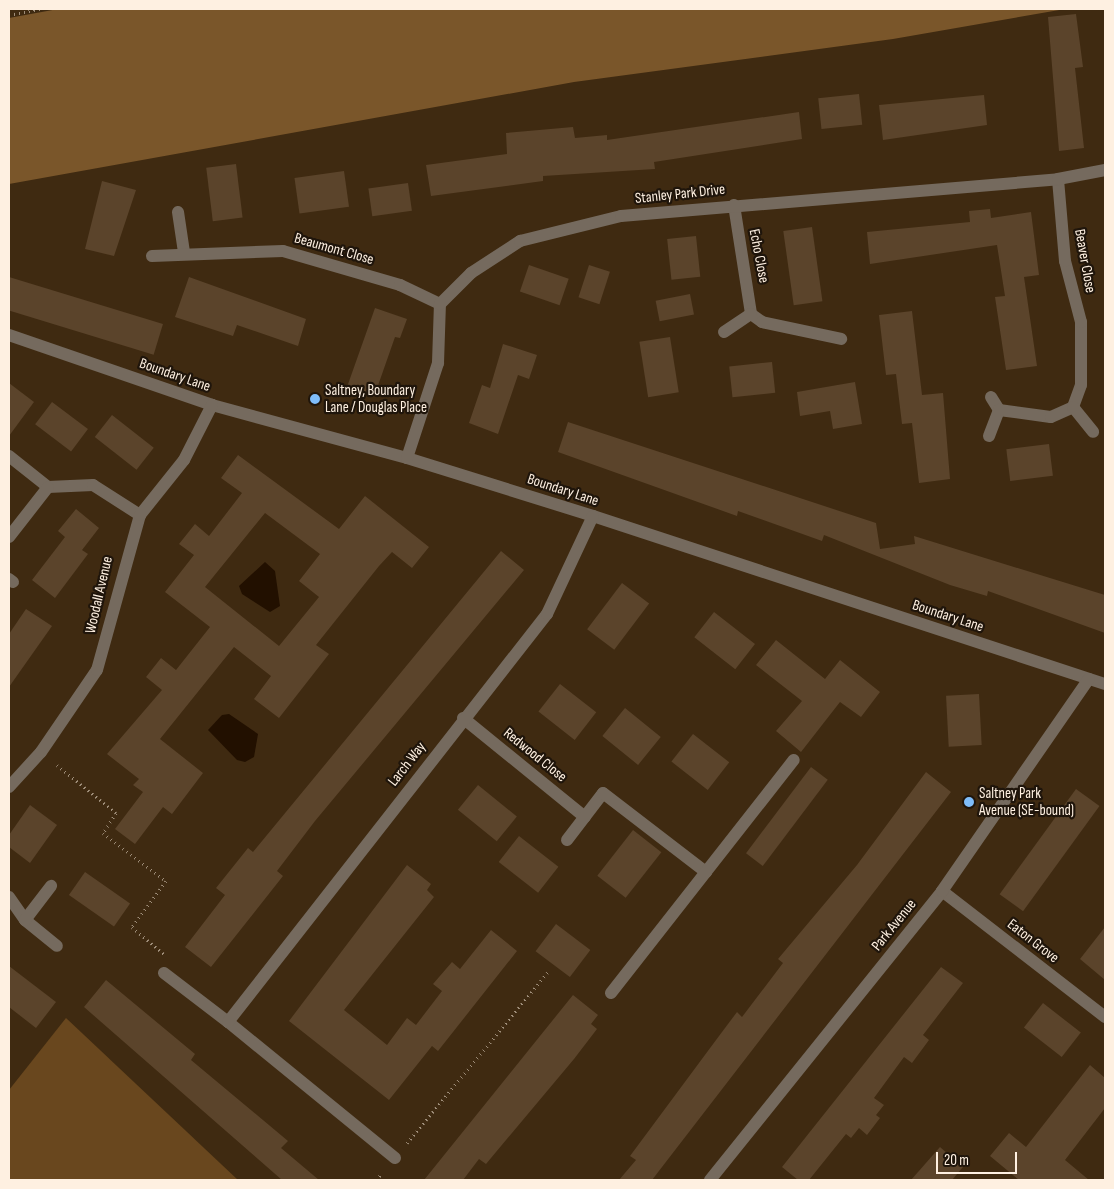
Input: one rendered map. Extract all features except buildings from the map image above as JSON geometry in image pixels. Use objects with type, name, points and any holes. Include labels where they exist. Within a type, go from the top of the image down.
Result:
[{"type":"street","name":"Stanley Park Drive","points":[[440,304],[471,273],[520,240],[621,216],[1058,179],[1105,170]]},
{"type":"street","name":"Beaver Close","points":[[1058,179],[1065,261],[1081,322],[1081,385],[1073,407]]},
{"type":"street","name":"Echo Close","points":[[734,205],[751,314]]},
{"type":"street","points":[[178,212],[184,252]]},
{"type":"street","name":"Beaumont Close","points":[[152,256],[184,252],[283,251],[400,285],[440,304]]},
{"type":"street","points":[[407,458],[438,363],[440,304]]},
{"type":"street","points":[[724,332],[751,314],[762,322],[841,339]]},
{"type":"street","name":"Boundary Lane","points":[[9,335],[212,405],[407,458],[593,516],[1105,684]]},
{"type":"street","points":[[991,397],[999,410]]},
{"type":"street","name":"Woodall Avenue","points":[[9,787],[41,752],[97,670],[140,514],[184,460],[212,405]]},
{"type":"street","points":[[999,410],[1051,417],[1073,407],[1093,432]]},
{"type":"street","points":[[989,436],[999,410]]},
{"type":"street","points":[[9,456],[48,487],[93,485],[140,514]]},
{"type":"street","points":[[9,537],[48,487]]},
{"type":"street","name":"Larch Way","points":[[228,1022],[463,718],[547,614],[593,516]]},
{"type":"street","name":"Park Avenue","points":[[710,1180],[942,891],[1089,679]]},
{"type":"street","name":"Redwood Close","points":[[463,718],[586,816]]},
{"type":"street","points":[[612,993],[794,760]]},
{"type":"street","points":[[567,840],[604,794],[706,872]]},
{"type":"street","points":[[25,920],[51,886]]},
{"type":"street","name":"Eaton Grove","points":[[942,891],[1105,1017]]},
{"type":"street","points":[[9,897],[25,920],[57,946]]},
{"type":"street","points":[[164,973],[228,1022],[395,1158]]},
{"type":"path","points":[[9,14],[40,9]]},
{"type":"path","points":[[41,752],[116,813],[103,833],[166,881],[132,927],[168,958],[164,973]]},
{"type":"path","points":[[395,1158],[548,972]]},
{"type":"shaded area","points":[[58,9],[1065,9],[893,39],[574,82],[9,184],[9,18]]},
{"type":"shaded area","points":[[265,562],[275,571],[280,606],[270,612],[242,594],[239,586]]},
{"type":"shaded area","points":[[229,714],[258,734],[254,757],[245,762],[237,760],[208,730],[222,715]]},
{"type":"shaded area","points":[[66,1018],[238,1180],[9,1180],[9,1090]]},
{"type":"place","name":"Saltney, Boundary Lane / Douglas Place","points":[[315,399]]},
{"type":"place","name":"Saltney Park Avenue (SE-bound)","points":[[969,802]]}]
